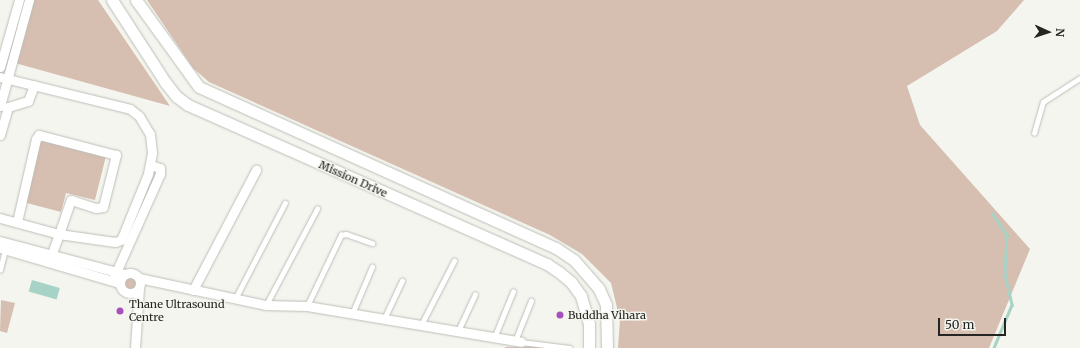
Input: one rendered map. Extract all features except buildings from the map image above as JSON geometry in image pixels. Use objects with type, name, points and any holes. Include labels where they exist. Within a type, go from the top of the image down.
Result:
[{"type":"street","points":[[0,106],[4,78],[19,15],[19,0]]},
{"type":"street","points":[[0,67],[2,53],[19,15],[29,0]]},
{"type":"street","name":"Mission Drive","points":[[112,0],[165,82],[176,96],[188,105],[547,264],[560,272],[571,282],[581,296],[589,324],[589,348]]},
{"type":"street","name":"Mission Drive","points":[[136,0],[199,87],[556,248],[574,260],[599,289],[606,305],[607,348]]},
{"type":"street","points":[[0,218],[59,234],[118,242],[122,237],[150,164],[152,144],[150,134],[138,116],[130,109],[4,78]]},
{"type":"street","points":[[0,135],[8,107],[28,101],[34,85]]},
{"type":"street","points":[[17,222],[36,139],[39,135],[114,154],[116,158],[103,207],[96,208],[71,200],[51,259]]},
{"type":"street","points":[[139,288],[134,292],[127,293],[122,289],[118,277],[160,174],[160,168],[150,164]]},
{"type":"street","points":[[193,290],[256,170]]},
{"type":"street","points":[[0,241],[51,259]]},
{"type":"street","points":[[3,249],[51,259],[118,277],[131,273],[139,278],[266,305],[307,306],[518,341]]},
{"type":"street","points":[[135,348],[139,278]]},
{"type":"lane","points":[[1034,133],[1043,102],[1080,78]]},
{"type":"lane","points":[[235,299],[285,203]]},
{"type":"lane","points":[[266,305],[317,209]]},
{"type":"lane","points":[[307,306],[341,235],[346,234],[372,243]]},
{"type":"lane","points":[[0,270],[3,249]]},
{"type":"lane","points":[[420,325],[454,261]]},
{"type":"lane","points":[[352,314],[372,267]]},
{"type":"lane","points":[[384,319],[402,281]]},
{"type":"lane","points":[[494,338],[513,292]]},
{"type":"lane","points":[[458,331],[475,295]]},
{"type":"lane","points":[[531,301],[518,341],[570,348]]},
{"type":"shaded area","points":[[30,0],[98,0],[170,106],[15,63]]},
{"type":"shaded area","points":[[147,0],[1024,0],[997,31],[907,86],[920,125],[1030,249],[989,348],[618,348],[620,320],[611,283],[582,254],[550,235],[209,82],[193,68]]},
{"type":"shaded area","points":[[39,139],[106,156],[95,200],[66,193],[61,212],[23,202]]},
{"type":"shaded area","points":[[130,276],[135,278],[137,283],[135,288],[130,290],[125,288],[123,283],[125,278]]},
{"type":"shaded area","points":[[1,300],[15,303],[7,333],[0,331]]},
{"type":"shaded area","points":[[543,346],[552,348],[505,348],[505,347]]},
{"type":"water","points":[[32,280],[60,288],[57,300],[29,292]]},
{"type":"waterway","points":[[992,213],[1007,235],[1005,274],[1012,305],[994,348]]},
{"type":"place","name":"Thane Ultrasound Centre","points":[[120,311]]},
{"type":"place","name":"Buddha Vihara","points":[[560,315]]}]
